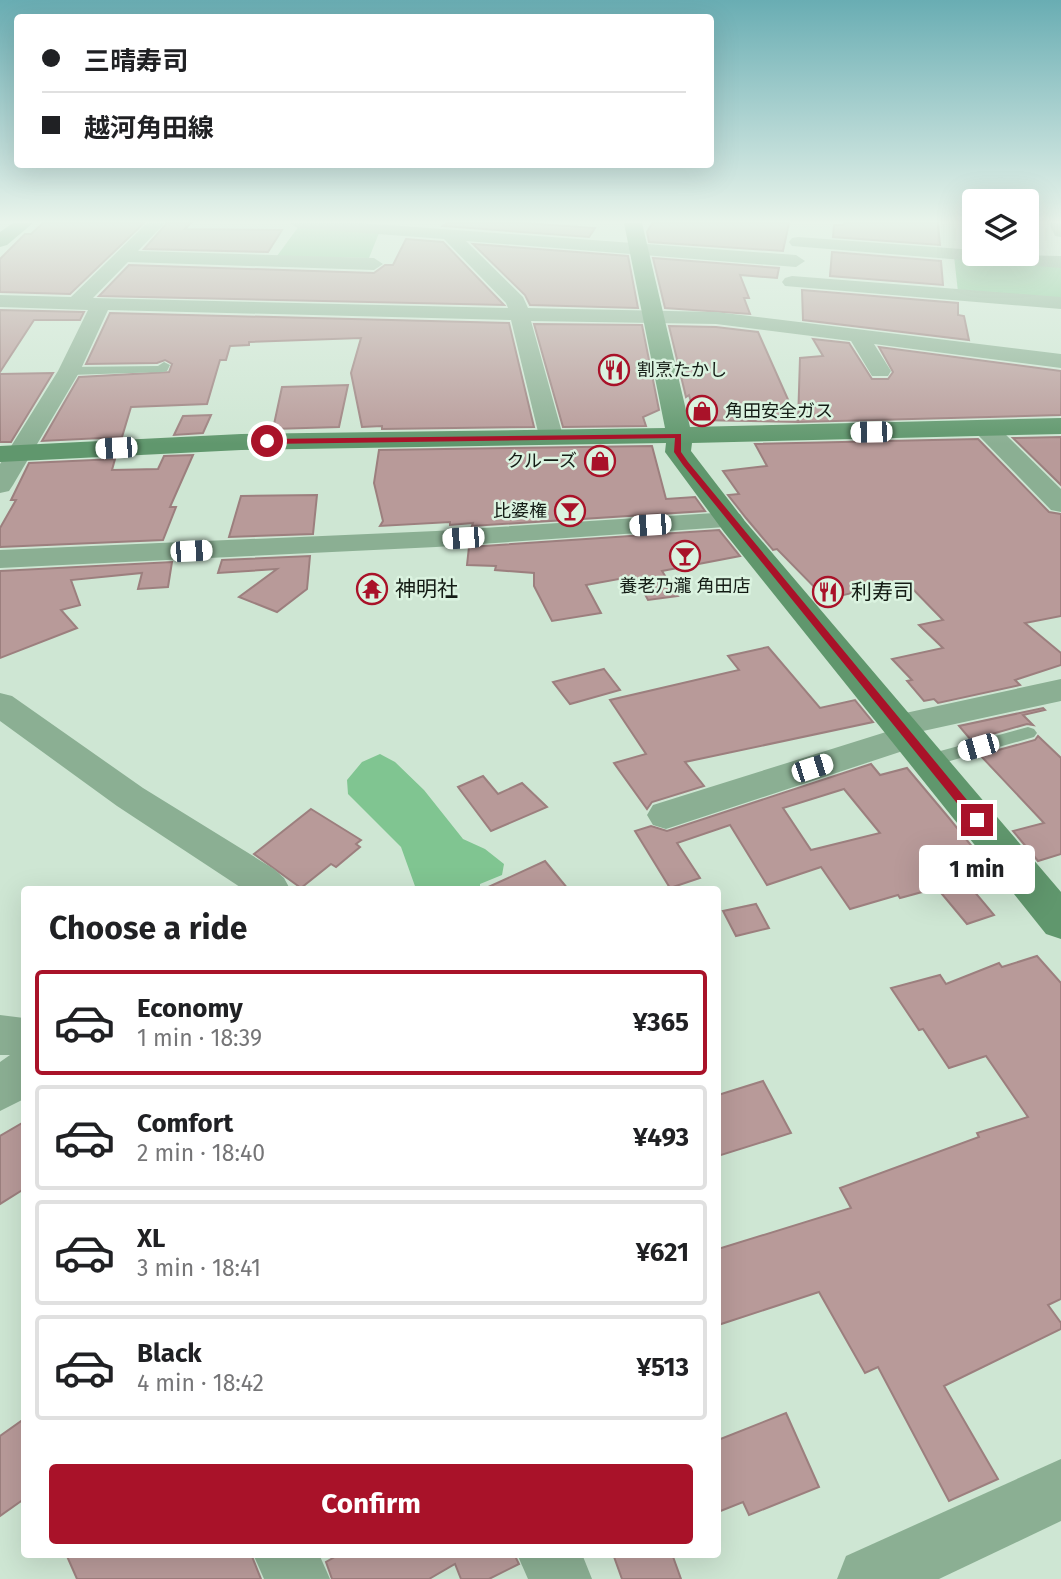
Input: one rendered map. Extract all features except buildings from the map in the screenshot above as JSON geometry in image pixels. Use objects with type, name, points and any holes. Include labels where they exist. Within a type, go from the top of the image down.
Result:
[{"type":"main road","points":[[648,297],[679,435],[678,452],[730,520],[912,741],[1057,910]]},
{"type":"main road","points":[[8,454],[241,442],[1061,426]]},
{"type":"street","points":[[77,303],[83,297]]},
{"type":"street","points":[[347,311],[355,297]]},
{"type":"street","points":[[512,297],[516,301],[551,436]]},
{"type":"street","points":[[786,327],[790,297]]},
{"type":"street","points":[[1037,297],[1061,303],[1061,317]]},
{"type":"street","points":[[0,301],[716,318],[1061,360]]},
{"type":"street","points":[[0,485],[8,454],[69,371],[101,304]]},
{"type":"street","points":[[857,334],[880,371]]},
{"type":"street","points":[[986,429],[1061,504]]},
{"type":"street","points":[[0,559],[436,539],[730,520]]},
{"type":"street","points":[[666,815],[912,741],[1061,690]]},
{"type":"street","points":[[0,704],[130,797],[267,886]]},
{"type":"street","points":[[0,1035],[21,1037]]},
{"type":"street","points":[[0,1090],[21,1073]]},
{"type":"street","points":[[869,1579],[1061,1489]]},
{"type":"street","points":[[287,1558],[298,1579]]},
{"type":"street","points":[[551,1558],[560,1579]]},
{"type":"lane","points":[[69,371],[163,369],[164,365]]},
{"type":"lane","points":[[912,741],[1028,733]]},
{"type":"green space","points":[[1019,297],[1061,297],[1036,298]]},
{"type":"green space","points":[[380,754],[395,762],[424,790],[463,839],[485,849],[504,864],[502,875],[480,886],[415,886],[401,847],[348,794],[347,780],[362,762]]},
{"type":"place","name":"割烹たかし","points":[[614,370]]},
{"type":"place","name":"角田安全ガス","points":[[702,411]]},
{"type":"place","name":"クルーズ","points":[[600,461]]},
{"type":"place","name":"比婆権","points":[[570,511]]},
{"type":"place","name":"養老乃瀧 角田店","points":[[685,556]]},
{"type":"place","name":"神明社","points":[[372,589]]},
{"type":"place","name":"利寿司","points":[[828,592]]},
{"type":"route","points":[[267,441],[679,435],[678,452],[730,520],[977,820]]}]
